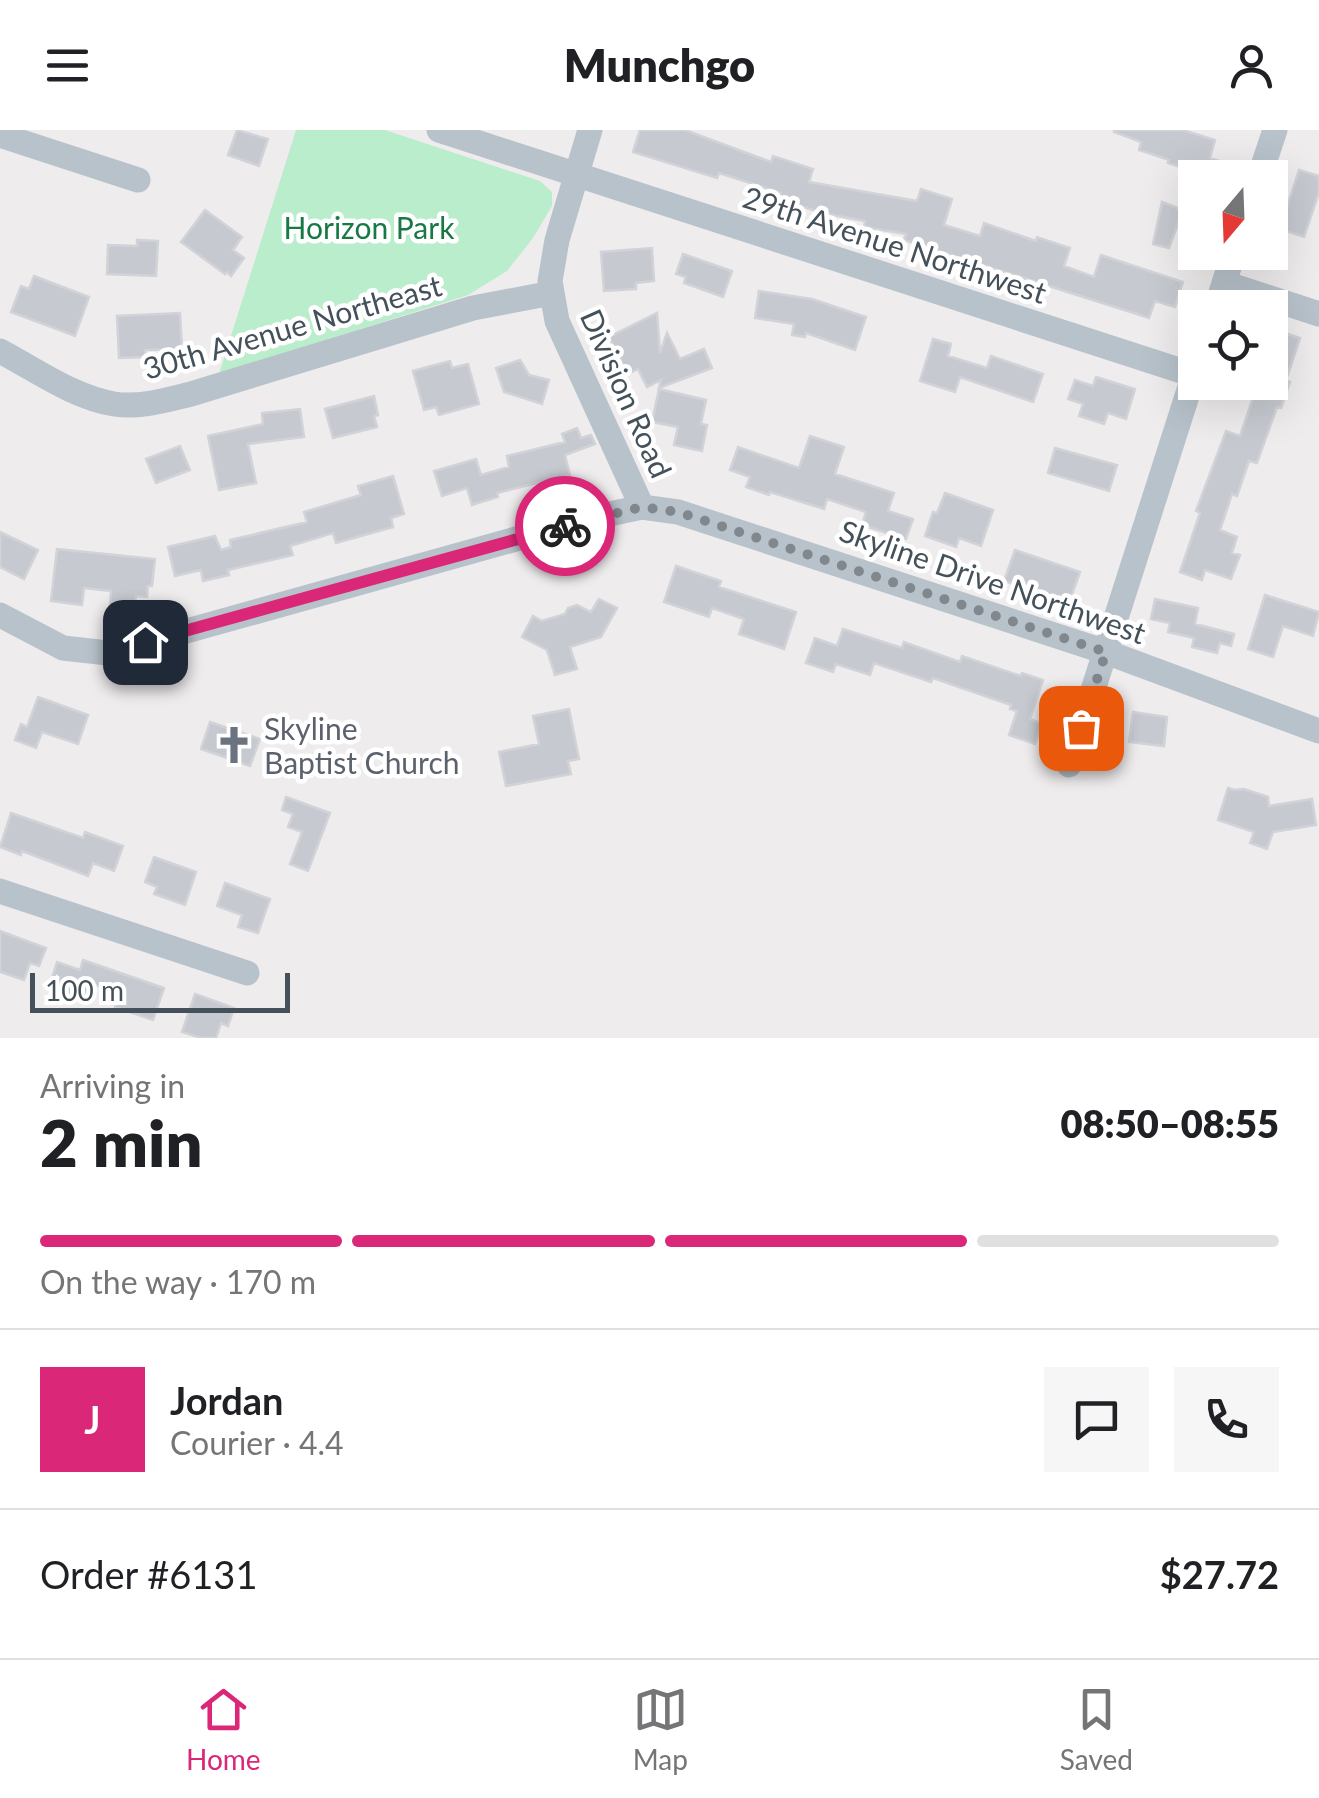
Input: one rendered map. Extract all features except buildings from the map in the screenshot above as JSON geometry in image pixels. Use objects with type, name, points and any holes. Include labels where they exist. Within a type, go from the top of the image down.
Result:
[{"type":"street","name":"29th Avenue Northwest","points":[[439,130],[1178,368]]},
{"type":"street","name":"Division Road","points":[[590,130],[557,240],[550,281],[557,320],[642,507]]},
{"type":"street","points":[[1265,160],[1275,130]]},
{"type":"street","points":[[0,136],[138,180]]},
{"type":"street","name":"30th Avenue Northeast","points":[[0,351],[82,395],[116,404],[154,403],[473,308],[552,293]]},
{"type":"street","points":[[1288,308],[1319,314]]},
{"type":"street","points":[[1069,766],[1185,400]]},
{"type":"street","points":[[0,616],[63,648],[108,652],[642,507]]},
{"type":"street","name":"Skyline Drive Northwest","points":[[642,507],[678,512],[764,538],[1106,652],[1319,731]]},
{"type":"street","points":[[0,891],[248,973]]},
{"type":"green space","name":"Horizon Park","points":[[296,130],[385,130],[540,181],[552,192],[552,206],[507,271],[468,295],[219,374]]},
{"type":"way so far","points":[[565,526],[642,507],[678,512],[1106,652],[1081,728]]},
{"type":"place","name":"Skyline Baptist Church","points":[[234,745]]},
{"type":"route","points":[[145,642],[565,526]]}]
